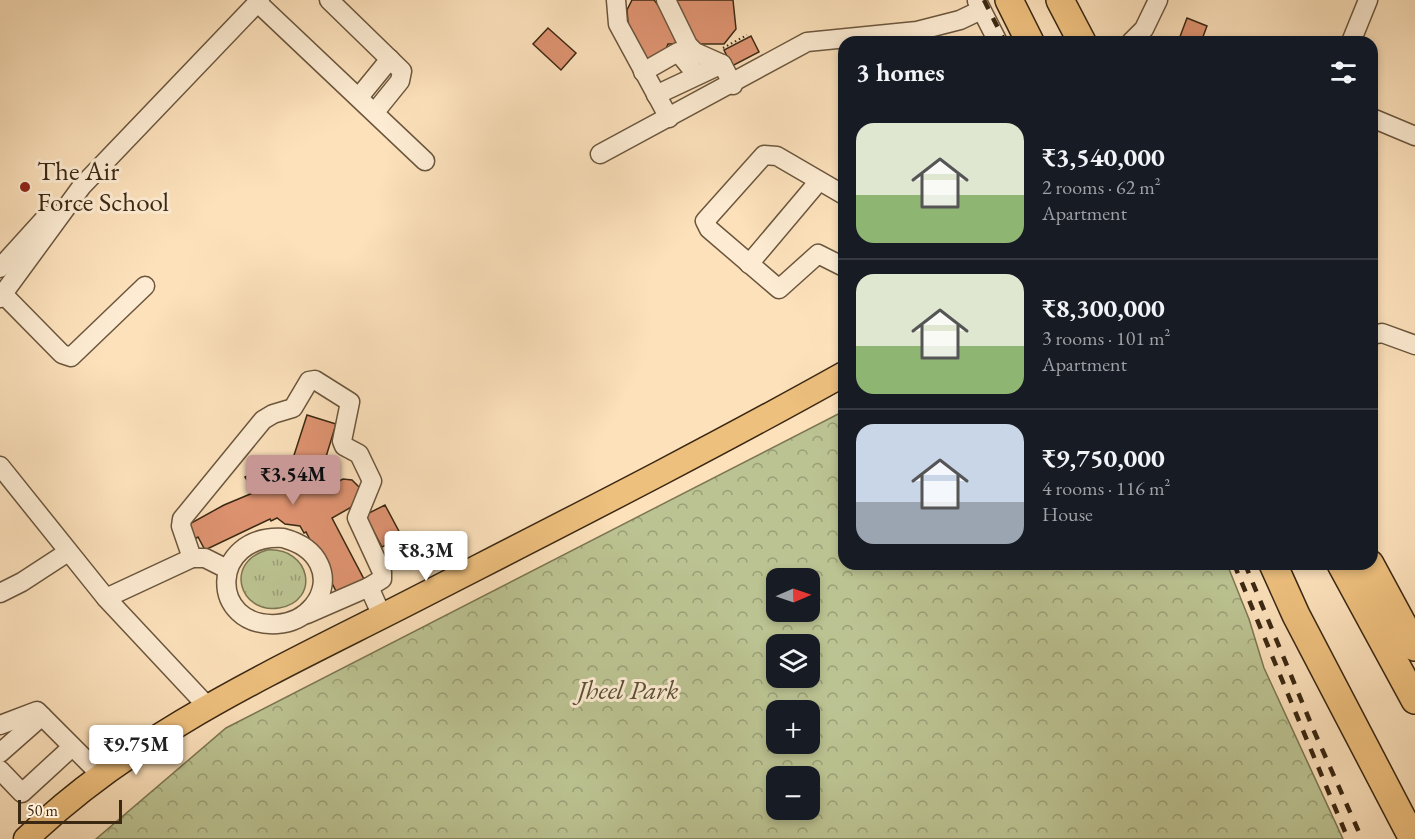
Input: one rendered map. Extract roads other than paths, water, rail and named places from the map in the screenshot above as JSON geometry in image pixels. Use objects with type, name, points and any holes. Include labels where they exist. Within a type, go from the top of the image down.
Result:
[{"type":"highway","points":[[1009,0],[1027,36]]},
{"type":"highway","points":[[1060,0],[1079,36]]},
{"type":"highway","points":[[1276,570],[1296,615],[1413,839]]},
{"type":"highway","points":[[1344,570],[1415,700]]},
{"type":"highway","points":[[1373,570],[1415,647]]},
{"type":"main road","points":[[26,839],[60,806],[100,774],[208,706],[686,461],[838,377]]},
{"type":"main road","points":[[48,839],[130,769],[205,719],[695,465],[838,384]]},
{"type":"street","points":[[329,0],[402,71],[402,76],[375,112]]},
{"type":"street","points":[[616,0],[618,24],[669,118]]},
{"type":"street","points":[[666,0],[688,45],[695,52],[722,63],[733,85]]},
{"type":"street","points":[[1139,36],[1158,0]]},
{"type":"street","points":[[1353,36],[1368,0]]},
{"type":"street","points":[[254,1],[425,161]]},
{"type":"street","points":[[0,268],[135,117],[254,1]]},
{"type":"street","points":[[145,286],[71,357],[62,354],[1,296],[82,186],[254,1]]},
{"type":"street","points":[[874,36],[908,33],[960,20],[979,5],[995,36]]},
{"type":"street","points":[[600,154],[733,85],[807,42],[838,39]]},
{"type":"street","points":[[643,72],[678,52],[696,74]]},
{"type":"street","points":[[359,97],[390,59]]},
{"type":"street","points":[[656,95],[722,63]]},
{"type":"street","points":[[1378,121],[1415,136]]},
{"type":"street","points":[[838,192],[777,156],[764,155],[706,217],[706,225],[709,229],[779,289],[818,254],[838,264]]},
{"type":"street","points":[[749,264],[819,181]]},
{"type":"street","points":[[1378,334],[1382,333],[1415,345]]},
{"type":"street","points":[[192,558],[181,526],[182,519],[263,420],[273,414],[293,408],[309,381],[315,380],[350,402],[342,441],[344,447],[359,454],[372,481],[357,518],[382,572],[382,579],[295,620],[265,623],[246,617],[232,604],[228,596],[227,569],[237,553],[262,539],[292,541],[309,551],[320,566],[323,584],[321,593],[311,608],[295,620]]},
{"type":"street","points":[[0,466],[106,598],[208,706]]},
{"type":"street","points":[[0,593],[22,582],[68,552]]},
{"type":"street","points":[[106,598],[192,558],[205,558],[227,569]]},
{"type":"street","points":[[369,587],[382,616]]},
{"type":"street","points":[[0,724],[37,711],[100,774]]},
{"type":"street","points":[[0,753],[42,716]]},
{"type":"street","points":[[0,770],[22,793],[72,747]]},
{"type":"railway","points":[[984,0],[1002,36]]},
{"type":"railway","points":[[1236,570],[1348,839]]},
{"type":"railway","points":[[1247,570],[1314,731],[1362,839]]},
{"type":"place","name":"The Air Force School","points":[[25,187]]},
{"type":"park label","name":"Jheel Park","points":[[628,690]]}]
